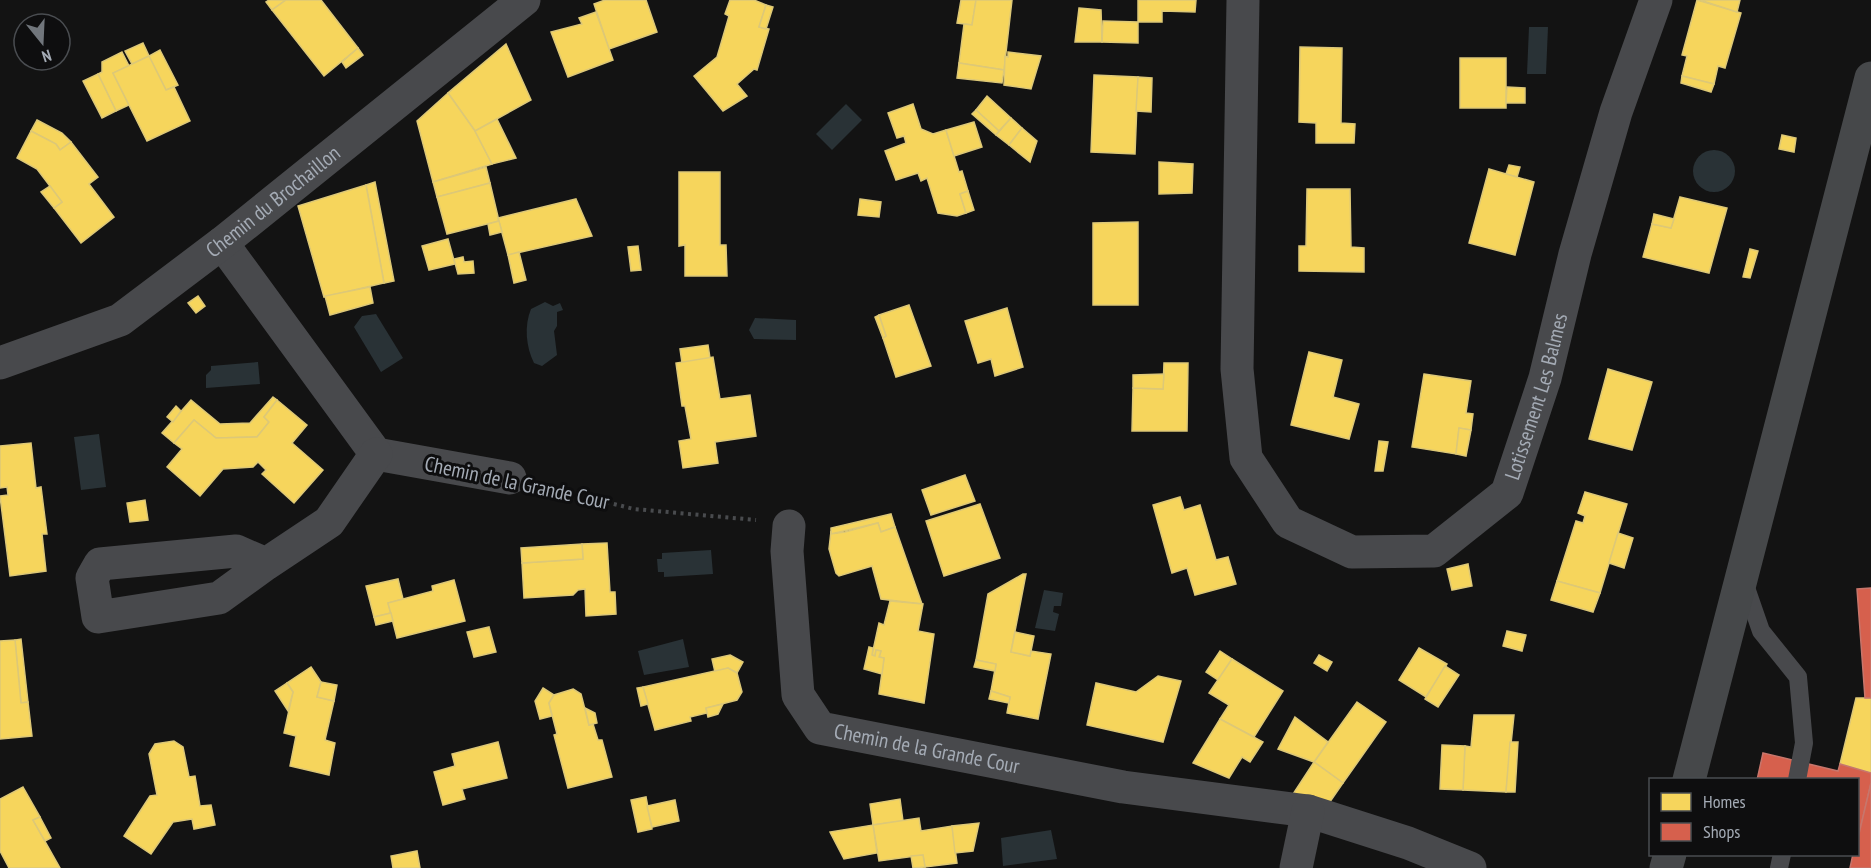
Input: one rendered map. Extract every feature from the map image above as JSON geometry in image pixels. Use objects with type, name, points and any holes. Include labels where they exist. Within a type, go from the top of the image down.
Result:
[{"type":"main road","points":[[1690,778],[1871,78]]},
{"type":"street","name":"Chemin du Brochaillon","points":[[0,363],[120,320],[222,243],[524,0]]},
{"type":"street","name":"Lotissement Les Balmes","points":[[1243,0],[1237,369],[1246,458],[1288,522],[1352,552],[1434,551],[1507,493],[1545,378],[1575,254],[1616,112],[1656,0]]},
{"type":"street","points":[[222,243],[376,454],[329,522],[266,564]]},
{"type":"street","name":"Chemin de la Grande Cour","points":[[376,454],[510,478]]},
{"type":"street","name":"Chemin de la Grande Cour","points":[[789,526],[787,551],[798,695],[820,728],[1123,787],[1308,811],[1408,843],[1470,868]]},
{"type":"street","points":[[1296,868],[1308,811]]},
{"type":"lane","points":[[1742,577],[1761,631],[1798,677],[1804,743],[1797,778]]},
{"type":"path","name":"Chemin de la Grande Cour","points":[[510,478],[634,509],[754,520],[789,526]]},
{"type":"shaded area","points":[[1529,27],[1548,27],[1546,74],[1527,74]]},
{"type":"shaded area","points":[[846,104],[862,120],[832,150],[816,134]]},
{"type":"shaded area","points":[[1714,150],[1729,156],[1735,171],[1729,186],[1714,192],[1699,186],[1693,171],[1699,156]]},
{"type":"shaded area","points":[[545,302],[553,306],[560,303],[563,310],[557,312],[557,326],[554,331],[557,355],[542,366],[534,363],[531,357],[527,329],[531,309]]},
{"type":"shaded area","points":[[376,314],[403,358],[381,372],[354,327],[362,316]]},
{"type":"shaded area","points":[[755,318],[796,320],[796,340],[754,339],[749,330]]},
{"type":"shaded area","points":[[258,362],[260,384],[206,388],[206,375],[211,370],[211,366]]},
{"type":"shaded area","points":[[99,434],[106,487],[81,490],[74,437]]},
{"type":"shaded area","points":[[711,550],[713,574],[664,577],[664,572],[658,572],[657,559],[662,559],[662,553]]},
{"type":"shaded area","points":[[1044,590],[1063,593],[1061,606],[1054,606],[1053,612],[1059,614],[1055,631],[1035,628]]},
{"type":"shaded area","points":[[683,639],[689,667],[644,675],[638,651]]},
{"type":"shaded area","points":[[1051,830],[1057,859],[1003,866],[1001,838]]},
{"type":"building: Homes","points":[[286,0],[272,10],[266,2]]},
{"type":"building: Homes","points":[[286,0],[321,0],[358,48],[324,76],[272,10]]},
{"type":"building: Homes","points":[[605,0],[646,0],[657,32],[609,49],[594,4]]},
{"type":"building: Homes","points":[[730,0],[754,0],[766,5],[759,27],[769,29],[757,70],[754,69],[737,84],[747,96],[723,111],[694,76],[717,57],[729,16],[725,14]]},
{"type":"building: Homes","points":[[961,0],[976,0],[972,25],[957,23]]},
{"type":"building: Homes","points":[[976,0],[1012,0],[1004,70],[959,63],[964,24],[972,25]]},
{"type":"building: Homes","points":[[1138,0],[1196,0],[1195,12],[1162,11],[1162,22],[1138,22]]},
{"type":"building: Homes","points":[[1697,0],[1741,13],[1725,68],[1718,66],[1714,84],[1682,76],[1687,56],[1682,55]]},
{"type":"building: Homes","points":[[1700,0],[1740,0],[1737,12]]},
{"type":"building: Homes","points":[[766,5],[773,7],[766,29],[759,27]]},
{"type":"building: Homes","points":[[1079,8],[1101,10],[1102,42],[1075,42]]},
{"type":"building: Homes","points":[[596,12],[613,60],[568,77],[551,32],[582,24],[579,18]]},
{"type":"building: Homes","points":[[1103,21],[1138,22],[1138,43],[1102,42]]},
{"type":"building: Homes","points":[[143,43],[149,56],[132,64],[125,51]]},
{"type":"building: Homes","points":[[506,44],[531,100],[475,131],[448,93]]},
{"type":"building: Homes","points":[[1300,47],[1342,48],[1341,123],[1355,124],[1354,143],[1316,143],[1316,123],[1299,122]]},
{"type":"building: Homes","points":[[358,48],[363,55],[346,68],[342,62]]},
{"type":"building: Homes","points":[[160,50],[178,85],[166,90],[149,56]]},
{"type":"building: Homes","points":[[122,52],[129,66],[113,73],[129,105],[116,111],[98,74],[102,72],[102,62]]},
{"type":"building: Homes","points":[[1008,52],[1041,56],[1031,89],[1004,85],[1005,56],[1008,57]]},
{"type":"building: Homes","points":[[149,56],[166,90],[174,87],[190,121],[147,141],[113,73]]},
{"type":"building: Homes","points":[[1460,58],[1506,58],[1506,108],[1460,108]]},
{"type":"building: Homes","points":[[959,63],[1004,70],[1002,83],[957,78]]},
{"type":"building: Homes","points":[[98,74],[116,111],[102,118],[83,81]]},
{"type":"building: Homes","points":[[1094,75],[1138,77],[1135,154],[1091,152]]},
{"type":"building: Homes","points":[[1682,76],[1714,84],[1711,92],[1681,83]]},
{"type":"building: Homes","points":[[1138,77],[1152,78],[1151,112],[1136,111]]},
{"type":"building: Homes","points":[[1507,87],[1525,88],[1525,103],[1506,103]]},
{"type":"building: Homes","points":[[448,93],[475,131],[492,164],[433,182],[417,121]]},
{"type":"building: Homes","points":[[987,96],[1011,118],[999,131],[976,110]]},
{"type":"building: Homes","points":[[913,104],[921,129],[933,134],[946,130],[959,172],[962,171],[968,191],[960,194],[966,213],[957,216],[938,213],[927,178],[921,181],[918,173],[896,180],[885,151],[906,143],[904,136],[897,138],[888,113]]},
{"type":"building: Homes","points":[[976,110],[999,131],[996,135],[972,114]]},
{"type":"building: Homes","points":[[1011,118],[1022,128],[1009,145],[996,135]]},
{"type":"building: Homes","points":[[497,119],[516,158],[492,164],[475,131]]},
{"type":"building: Homes","points":[[37,120],[62,133],[71,142],[60,150],[56,144],[31,131]]},
{"type":"building: Homes","points":[[974,122],[982,147],[954,156],[946,130]]},
{"type":"building: Homes","points":[[1022,128],[1037,141],[1030,162],[1009,145]]},
{"type":"building: Homes","points":[[31,131],[56,144],[60,150],[71,142],[98,177],[89,184],[114,217],[81,243],[54,208],[62,202],[37,169],[17,158]]},
{"type":"building: Homes","points":[[1782,135],[1796,138],[1794,152],[1779,149]]},
{"type":"building: Homes","points":[[1159,162],[1193,164],[1192,193],[1159,194]]},
{"type":"building: Homes","points":[[1509,165],[1520,167],[1517,177],[1506,174]]},
{"type":"building: Homes","points":[[486,167],[490,183],[437,197],[433,182]]},
{"type":"building: Homes","points":[[1489,169],[1534,182],[1515,255],[1469,243]]},
{"type":"building: Homes","points":[[679,172],[720,172],[720,245],[726,245],[727,276],[685,276],[685,245],[679,246]]},
{"type":"building: Homes","points":[[375,182],[394,281],[384,283],[366,185]]},
{"type":"building: Homes","points":[[490,183],[499,221],[447,234],[437,197]]},
{"type":"building: Homes","points":[[366,185],[384,283],[324,297],[298,206]]},
{"type":"building: Homes","points":[[50,186],[62,202],[54,208],[41,192]]},
{"type":"building: Homes","points":[[1307,189],[1350,189],[1351,247],[1364,248],[1364,272],[1299,271],[1299,246],[1306,246]]},
{"type":"building: Homes","points":[[968,191],[974,210],[966,213],[960,194]]},
{"type":"building: Homes","points":[[1680,197],[1727,208],[1709,273],[1643,257],[1652,224],[1671,228]]},
{"type":"building: Homes","points":[[576,199],[592,236],[508,255],[498,218]]},
{"type":"building: Homes","points":[[860,199],[881,202],[879,217],[858,215]]},
{"type":"building: Homes","points":[[1654,214],[1674,219],[1671,228],[1652,224]]},
{"type":"building: Homes","points":[[499,221],[502,232],[490,235],[488,224]]},
{"type":"building: Homes","points":[[1138,222],[1138,305],[1093,305],[1093,223]]},
{"type":"building: Homes","points":[[448,239],[455,264],[429,270],[422,246]]},
{"type":"building: Homes","points":[[638,246],[641,270],[631,271],[628,247]]},
{"type":"building: Homes","points":[[1750,249],[1758,251],[1750,278],[1743,277]]},
{"type":"building: Homes","points":[[519,252],[526,280],[514,283],[508,255]]},
{"type":"building: Homes","points":[[463,257],[464,262],[473,261],[474,273],[458,274],[454,259]]},
{"type":"building: Homes","points":[[370,287],[373,303],[330,315],[325,296]]},
{"type":"building: Homes","points":[[198,296],[205,306],[196,313],[188,303]]},
{"type":"building: Homes","points":[[909,305],[931,366],[896,377],[883,338],[886,336],[879,315]]},
{"type":"building: Homes","points":[[1007,308],[1023,367],[995,376],[991,359],[978,363],[965,321]]},
{"type":"building: Homes","points":[[879,315],[886,336],[883,338],[875,317]]},
{"type":"building: Homes","points":[[708,345],[710,358],[682,363],[680,349]]},
{"type":"building: Homes","points":[[1309,352],[1342,360],[1333,397],[1359,404],[1349,439],[1291,425]]},
{"type":"building: Homes","points":[[713,357],[720,399],[750,395],[756,436],[715,442],[718,463],[683,468],[679,441],[691,439],[685,406],[682,406],[676,363]]},
{"type":"building: Homes","points":[[1164,363],[1188,363],[1187,431],[1132,431],[1133,388],[1163,389]]},
{"type":"building: Homes","points":[[1608,369],[1652,382],[1632,450],[1589,439]]},
{"type":"building: Homes","points":[[1164,374],[1163,389],[1133,388],[1133,375]]},
{"type":"building: Homes","points":[[1424,374],[1471,381],[1466,413],[1473,414],[1471,430],[1459,428],[1456,454],[1412,447]]},
{"type":"building: Homes","points":[[273,397],[277,400],[264,417],[269,422],[257,437],[216,438],[194,420],[174,443],[162,433],[191,400],[220,424],[250,423]]},
{"type":"building: Homes","points":[[277,400],[307,425],[292,443],[323,470],[294,503],[262,474],[266,470],[258,462],[253,467],[223,469],[200,496],[167,467],[182,449],[174,443],[194,420],[216,438],[257,437],[269,422],[264,417]]},
{"type":"building: Homes","points":[[176,406],[181,411],[173,422],[167,417]]},
{"type":"building: Homes","points":[[1459,428],[1471,430],[1466,456],[1456,454]]},
{"type":"building: Homes","points":[[1379,441],[1388,442],[1383,471],[1375,471]]},
{"type":"building: Homes","points":[[31,443],[36,488],[41,487],[47,534],[42,534],[46,571],[10,576],[0,496],[8,495],[7,487],[0,488],[0,446]]},
{"type":"building: Homes","points":[[965,475],[975,501],[931,515],[922,490]]},
{"type":"building: Homes","points":[[1585,492],[1627,504],[1600,593],[1557,581],[1576,521],[1583,523],[1585,516],[1578,513]]},
{"type":"building: Homes","points":[[1180,497],[1184,510],[1200,505],[1216,560],[1228,557],[1236,584],[1195,595],[1187,568],[1172,573],[1153,505]]},
{"type":"building: Homes","points":[[145,500],[148,520],[130,522],[127,503]]},
{"type":"building: Homes","points":[[980,504],[1000,558],[944,576],[926,521]]},
{"type":"building: Homes","points":[[891,514],[895,527],[881,532],[878,523],[831,534],[831,528]]},
{"type":"building: Homes","points":[[878,523],[881,532],[895,527],[922,604],[881,599],[872,566],[839,576],[836,573],[829,549],[831,531],[831,534],[845,532]]},
{"type":"building: Homes","points":[[1618,533],[1633,538],[1624,568],[1609,563]]},
{"type":"building: Homes","points":[[607,543],[610,592],[615,592],[616,614],[586,616],[585,589],[578,590],[573,595],[524,598],[522,563],[583,559],[582,544]]},
{"type":"building: Homes","points":[[582,544],[583,559],[522,563],[521,548]]},
{"type":"building: Homes","points":[[1468,564],[1472,586],[1452,590],[1447,569]]},
{"type":"building: Homes","points":[[1026,574],[1011,652],[1030,656],[1031,651],[1051,654],[1038,719],[1007,713],[1010,697],[991,691],[996,664],[976,660],[988,594]]},
{"type":"building: Homes","points":[[398,579],[403,599],[388,603],[391,613],[374,617],[366,586]]},
{"type":"building: Homes","points":[[454,580],[465,621],[397,638],[388,603],[433,591],[432,586]]},
{"type":"building: Homes","points":[[1557,581],[1600,593],[1593,612],[1551,600]]},
{"type":"building: Homes","points":[[890,601],[923,604],[918,631],[934,634],[924,703],[879,694],[884,658],[879,657],[881,651],[876,650],[875,656],[872,655],[879,623],[884,625]]},
{"type":"building: Homes","points":[[391,613],[393,621],[376,625],[374,617]]},
{"type":"building: Homes","points":[[489,627],[496,652],[474,657],[467,632]]},
{"type":"building: Homes","points":[[1507,631],[1526,635],[1522,651],[1503,646]]},
{"type":"building: Homes","points":[[1015,632],[1034,636],[1030,656],[1011,652]]},
{"type":"building: Homes","points":[[21,639],[28,702],[21,703],[15,640]]},
{"type":"building: Homes","points":[[15,640],[21,703],[28,702],[32,736],[0,739],[0,641]]},
{"type":"building: Homes","points":[[869,647],[873,648],[872,655],[875,656],[876,650],[881,651],[879,657],[884,658],[882,674],[864,669]]},
{"type":"building: Homes","points":[[1419,648],[1447,664],[1426,697],[1399,680]]},
{"type":"building: Homes","points":[[1220,651],[1232,659],[1218,680],[1206,672]]},
{"type":"building: Homes","points":[[730,655],[743,662],[737,673],[728,668],[715,672],[712,659]]},
{"type":"building: Homes","points":[[1319,655],[1332,662],[1327,671],[1314,663]]},
{"type":"building: Homes","points":[[1232,659],[1283,691],[1254,737],[1220,719],[1229,705],[1209,693]]},
{"type":"building: Homes","points":[[976,660],[996,664],[995,671],[974,667]]},
{"type":"building: Homes","points":[[1445,666],[1459,675],[1438,707],[1425,699]]},
{"type":"building: Homes","points":[[311,667],[321,682],[317,697],[334,701],[325,740],[335,743],[329,775],[290,766],[296,736],[284,733],[293,692],[287,683]]},
{"type":"building: Homes","points":[[728,668],[737,673],[742,692],[737,700],[706,708],[707,713],[690,717],[691,721],[655,730],[643,687]]},
{"type":"building: Homes","points":[[1158,676],[1181,681],[1163,742],[1087,725],[1096,683],[1136,692]]},
{"type":"building: Homes","points":[[321,682],[337,685],[334,701],[317,697]]},
{"type":"building: Homes","points":[[287,683],[293,692],[288,711],[275,691]]},
{"type":"building: Homes","points":[[643,687],[648,704],[641,706],[637,688]]},
{"type":"building: Homes","points":[[543,688],[554,695],[549,703],[552,716],[540,719],[535,701]]},
{"type":"building: Homes","points":[[573,689],[581,694],[589,725],[593,724],[598,740],[602,740],[612,777],[568,788],[554,735],[557,734],[549,703],[554,695]]},
{"type":"building: Homes","points":[[991,691],[1010,697],[1009,703],[989,699]]},
{"type":"building: Homes","points":[[1856,698],[1871,698],[1871,773],[1840,764]]},
{"type":"building: Homes","points":[[1357,702],[1386,722],[1343,783],[1314,762]]},
{"type":"building: Homes","points":[[723,704],[718,714],[708,717],[706,708]]},
{"type":"building: Homes","points":[[585,708],[595,713],[597,723],[589,725]]},
{"type":"building: Homes","points":[[1474,715],[1514,715],[1506,792],[1463,790],[1465,746],[1471,747]]},
{"type":"building: Homes","points":[[1295,717],[1328,742],[1314,762],[1278,749]]},
{"type":"building: Homes","points":[[1220,719],[1263,742],[1250,762],[1242,757],[1229,778],[1193,763]]},
{"type":"building: Homes","points":[[174,741],[183,747],[189,777],[195,776],[200,806],[211,805],[215,825],[194,829],[192,819],[173,822],[151,854],[124,836],[150,796],[157,795],[149,754],[155,744]]},
{"type":"building: Homes","points":[[498,742],[507,778],[462,789],[465,799],[443,805],[434,772],[455,766],[452,754]]},
{"type":"building: Homes","points":[[1510,742],[1518,742],[1515,792],[1506,792]]},
{"type":"building: Homes","points":[[1442,745],[1465,746],[1463,790],[1440,789]]},
{"type":"building: Homes","points":[[1314,762],[1343,783],[1327,806],[1293,794]]},
{"type":"building: Homes","points":[[23,787],[40,817],[33,820],[60,868],[9,868],[0,851],[0,799]]},
{"type":"building: Homes","points":[[646,797],[652,829],[638,832],[631,800]]},
{"type":"building: Homes","points":[[900,799],[903,821],[873,825],[870,804]]},
{"type":"building: Homes","points":[[675,800],[679,821],[652,827],[647,806]]},
{"type":"building: Homes","points":[[40,817],[51,838],[45,841],[33,820]]},
{"type":"building: Homes","points":[[919,818],[921,831],[952,826],[957,863],[925,867],[923,855],[879,861],[873,825]]},
{"type":"building: Homes","points":[[979,823],[973,851],[955,853],[952,826]]},
{"type":"building: Homes","points":[[873,825],[877,853],[844,859],[830,832]]},
{"type":"building: Homes","points":[[417,851],[420,868],[393,868],[391,856]]},
{"type":"building: Homes","points":[[923,855],[925,867],[913,868],[911,856]]},
{"type":"building: Shops","points":[[1871,588],[1871,698],[1865,698],[1857,589]]},
{"type":"building: Shops","points":[[1763,753],[1838,771],[1840,764],[1871,773],[1871,783],[1859,834],[1859,778],[1757,778]]},
{"type":"building: Shops","points":[[1871,783],[1871,868],[1850,868],[1853,856],[1859,856],[1859,834]]}]
